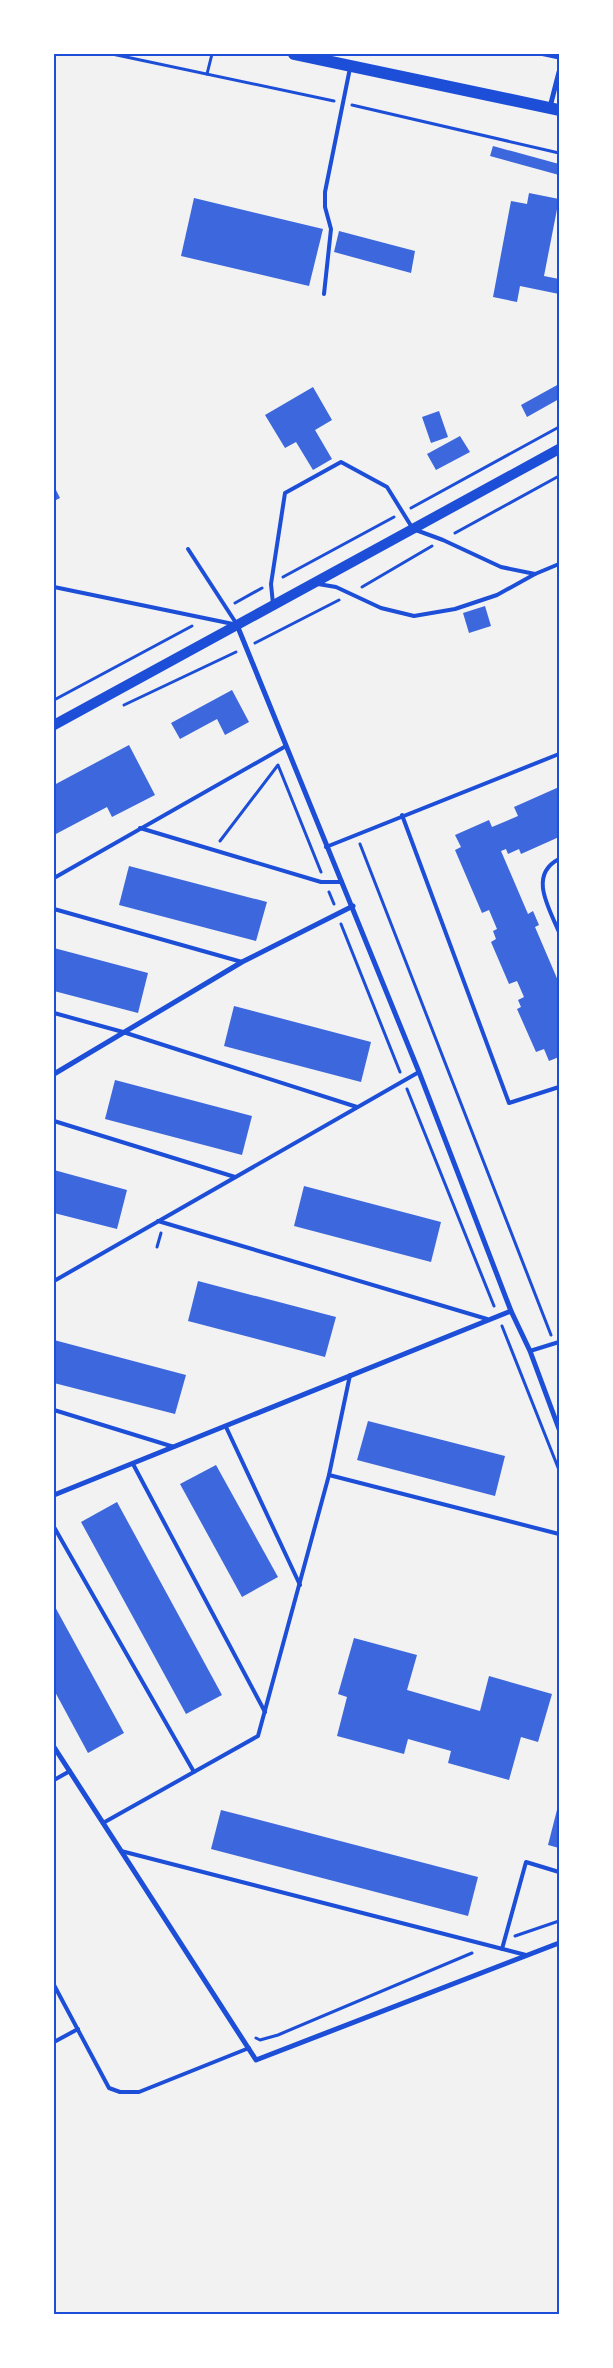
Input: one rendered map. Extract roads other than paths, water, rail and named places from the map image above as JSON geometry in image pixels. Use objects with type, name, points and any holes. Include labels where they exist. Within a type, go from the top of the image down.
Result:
[{"type":"main road","points":[[294,54],[554,109]]},
{"type":"main road","points":[[54,725],[559,448]]},
{"type":"street","points":[[554,109],[559,72]]},
{"type":"street","points":[[237,625],[326,847],[353,906],[420,1072],[511,1311],[530,1351],[559,1430]]},
{"type":"street","points":[[54,1074],[242,962],[353,906]]},
{"type":"street","points":[[54,1494],[226,1427],[511,1311]]},
{"type":"street","points":[[54,1747],[256,2060],[559,1943]]},
{"type":"lane","points":[[324,294],[331,229],[325,207],[325,192],[351,66]]},
{"type":"lane","points":[[273,606],[272,584],[285,493],[340,462],[387,487],[412,529],[443,540],[501,567],[535,574]]},
{"type":"lane","points":[[188,549],[237,625]]},
{"type":"lane","points":[[314,584],[336,587],[380,608],[414,616],[455,609],[497,595],[535,574],[559,564]]},
{"type":"lane","points":[[54,587],[237,625]]},
{"type":"lane","points":[[54,878],[286,746]]},
{"type":"lane","points":[[326,847],[559,754]]},
{"type":"lane","points":[[402,816],[509,1103],[559,1087]]},
{"type":"lane","points":[[140,828],[321,882],[342,882]]},
{"type":"lane","points":[[559,858],[546,868],[542,877],[544,895],[559,932]]},
{"type":"lane","points":[[54,909],[242,962]]},
{"type":"lane","points":[[54,1013],[123,1032],[358,1107]]},
{"type":"lane","points":[[54,1281],[420,1072]]},
{"type":"lane","points":[[54,1121],[235,1178]]},
{"type":"lane","points":[[158,1222],[488,1319]]},
{"type":"lane","points":[[530,1351],[557,1343]]},
{"type":"lane","points":[[103,1823],[258,1736],[329,1475],[350,1375]]},
{"type":"lane","points":[[54,1410],[174,1447]]},
{"type":"lane","points":[[226,1427],[300,1585]]},
{"type":"lane","points":[[133,1464],[265,1712]]},
{"type":"lane","points":[[329,1475],[559,1534]]},
{"type":"lane","points":[[54,1527],[194,1772]]},
{"type":"lane","points":[[54,1780],[70,1771]]},
{"type":"lane","points":[[121,1851],[527,1956]]},
{"type":"lane","points":[[502,1949],[526,1862],[559,1872]]},
{"type":"lane","points":[[54,1985],[109,2088],[120,2092],[138,2092],[248,2048]]},
{"type":"lane","points":[[54,2042],[78,2029]]}]
